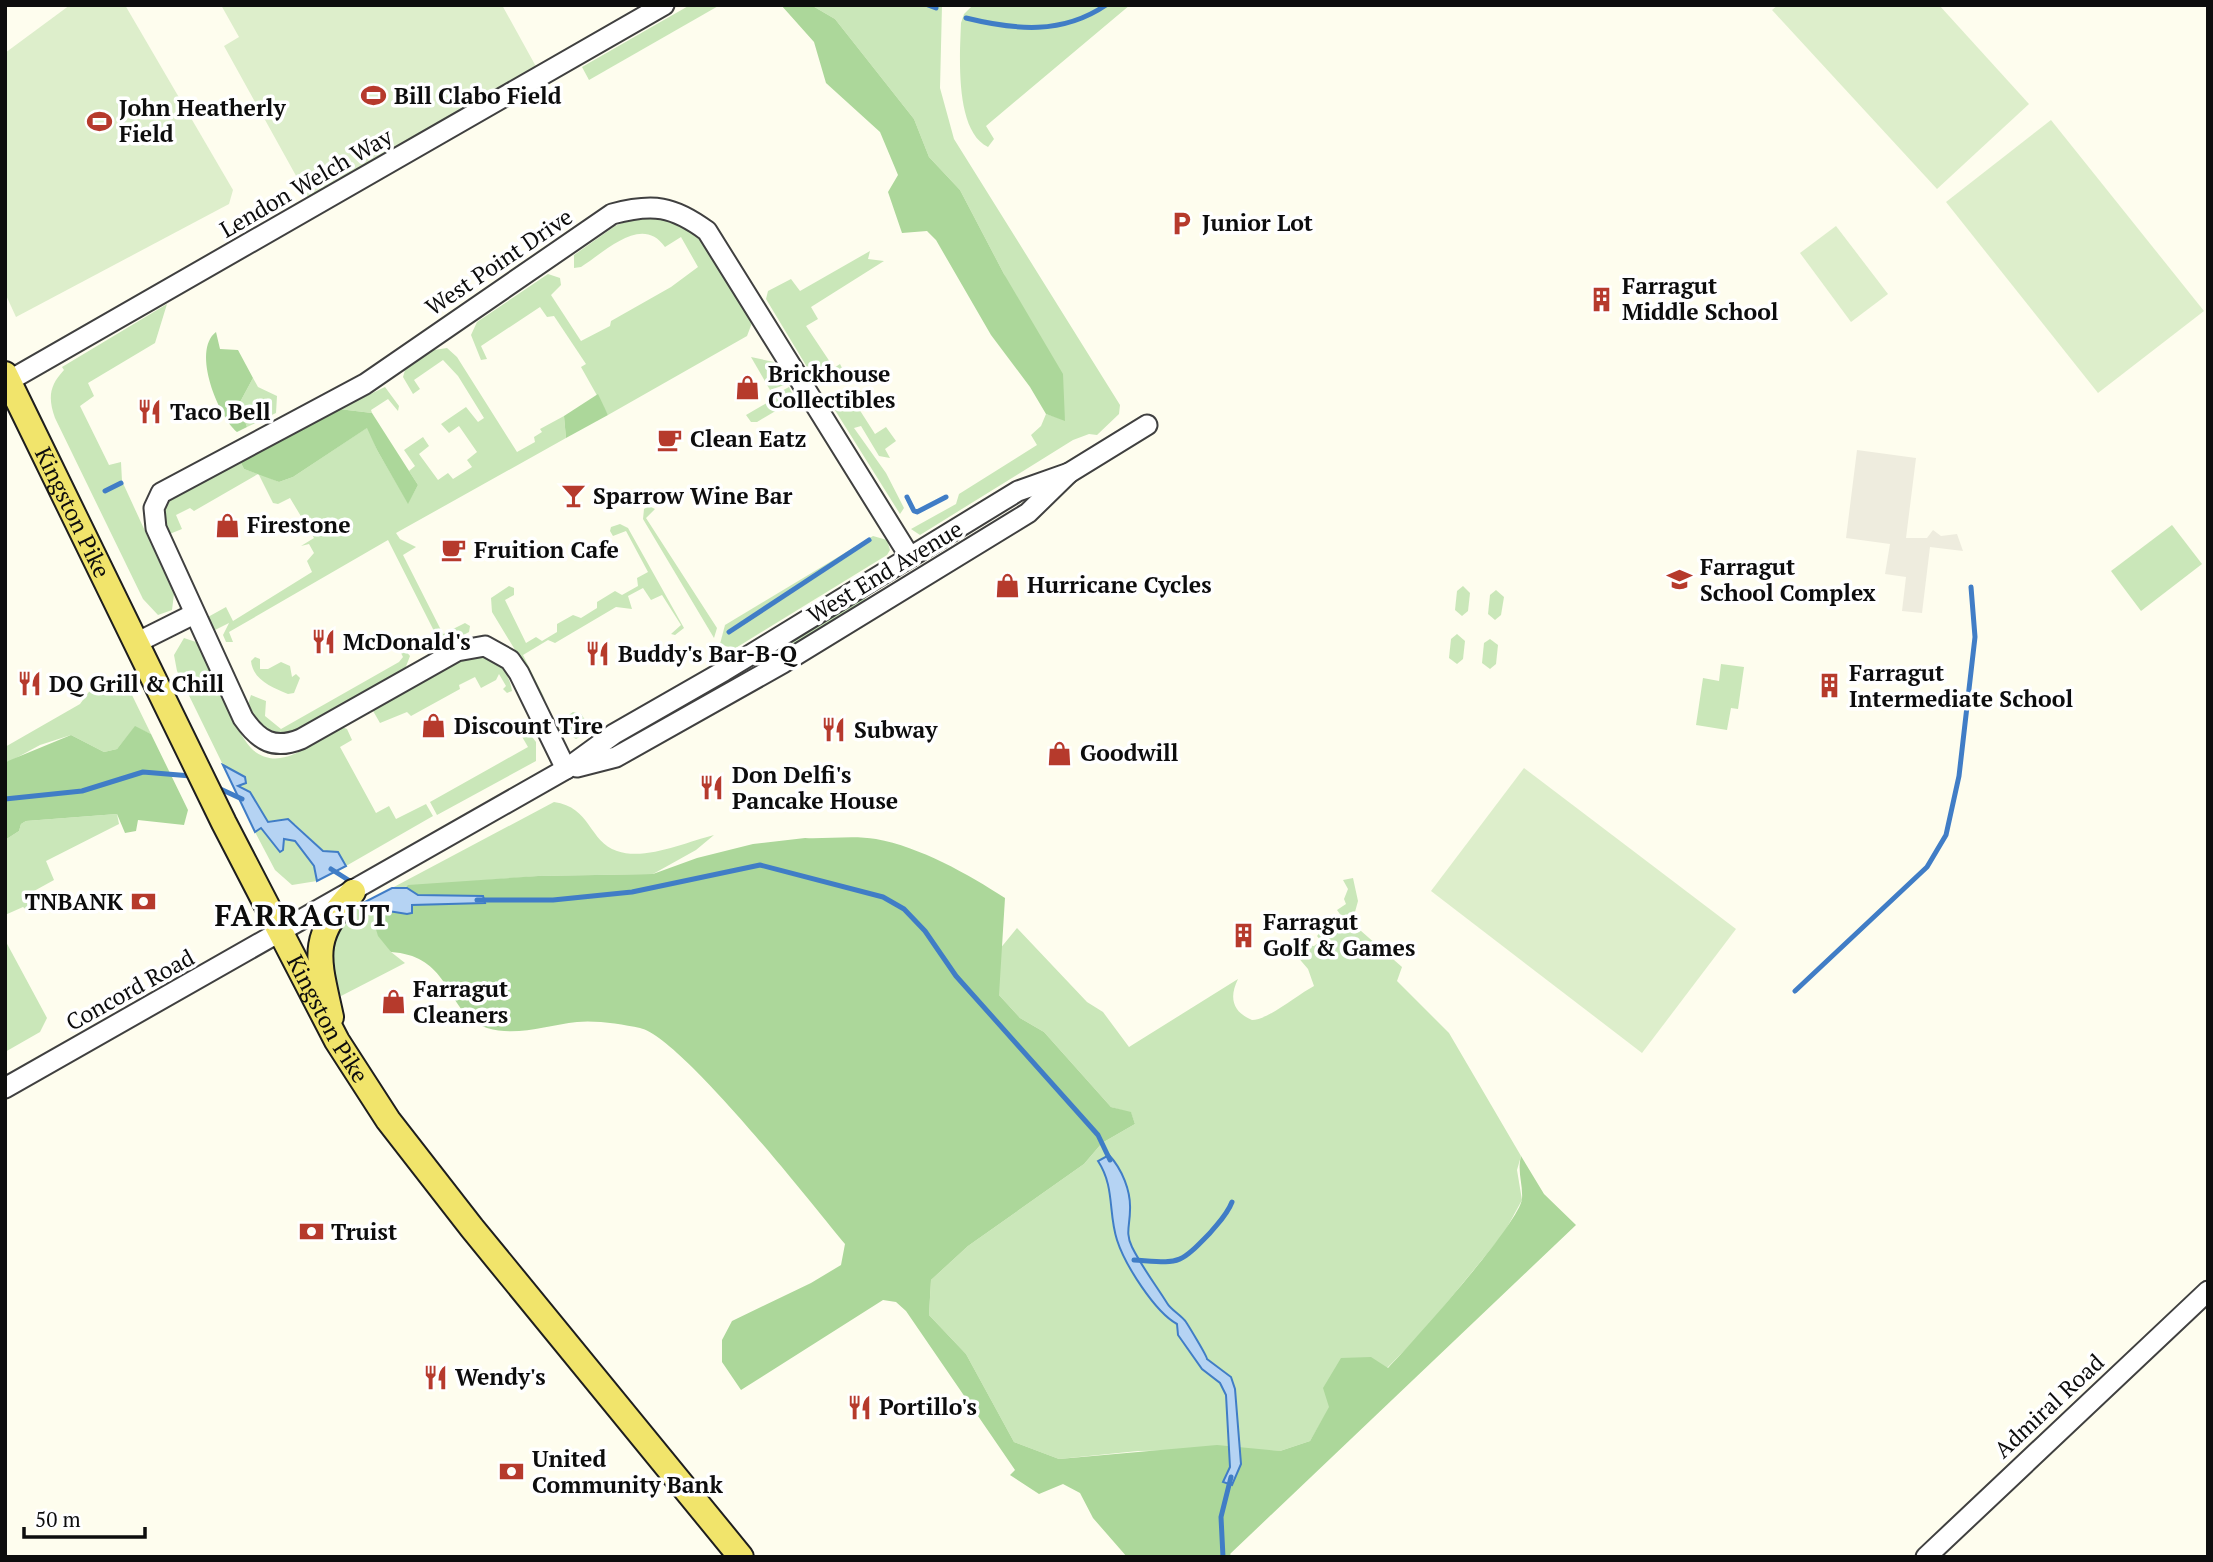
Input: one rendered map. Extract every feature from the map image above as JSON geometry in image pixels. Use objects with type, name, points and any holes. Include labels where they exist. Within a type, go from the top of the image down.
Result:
[{"type":"main road","name":"Kingston Pike","points":[[6,379],[279,934],[337,1041],[388,1120],[472,1228],[741,1557]]},
{"type":"main road","points":[[337,1041],[322,975],[320,944],[324,928],[349,895]]},
{"type":"street","name":"Lendon Welch Way","points":[[6,379],[664,5]]},
{"type":"street","name":"West Point Drive","points":[[194,614],[156,528],[154,508],[161,494],[365,384],[612,214],[645,206],[673,210],[707,231],[910,557]]},
{"type":"street","name":"West End Avenue","points":[[279,934],[566,769],[614,734],[1018,491],[1069,473],[1147,425]]},
{"type":"street","name":"West End Avenue","points":[[566,769],[616,757],[783,663],[1028,513],[1069,473]]},
{"type":"street","points":[[136,643],[194,614],[251,730],[270,743],[286,746],[457,651],[485,646],[503,655],[514,666],[566,769]]},
{"type":"street","name":"Concord Road","points":[[5,1088],[279,934]]},
{"type":"street","name":"Admiral Road","points":[[1926,1557],[2208,1291]]},
{"type":"green space","name":"John Heatherly Field","points":[[70,5],[125,5],[233,190],[229,204],[16,317],[5,293],[5,53]]},
{"type":"green space","name":"Bill Clabo Field","points":[[221,5],[502,5],[539,72],[310,201],[224,46],[239,37]]},
{"type":"green space","points":[[690,5],[720,5],[589,80],[582,67]]},
{"type":"green space","points":[[781,5],[811,5],[835,19],[914,119],[929,157],[960,190],[1004,274],[1063,374],[1065,421],[1046,414],[1030,387],[991,335],[936,240],[927,231],[902,233],[888,192],[898,175],[880,132],[826,83],[814,42]]},
{"type":"green space","points":[[811,5],[942,5],[940,88],[954,139],[1120,405],[1119,414],[1097,435],[1089,434],[1073,440],[920,535],[911,529],[956,504],[959,494],[1037,445],[1031,435],[1041,426],[1046,414],[1065,420],[1004,274],[960,190],[929,157],[914,119],[835,19]]},
{"type":"green space","points":[[973,5],[1130,5],[986,126],[994,139],[988,147],[977,138],[969,125],[961,90],[961,23],[964,14]]},
{"type":"green space","points":[[1778,5],[1939,5],[2029,104],[1937,189],[1772,10]]},
{"type":"green space","points":[[2051,120],[2204,311],[2098,393],[1946,202]]},
{"type":"green space","points":[[639,216],[671,219],[685,226],[697,237],[719,264],[752,323],[747,336],[608,415],[581,367],[586,364],[554,316],[547,317],[540,307],[481,346],[487,359],[481,360],[471,335],[477,322],[548,274],[560,278],[561,285],[551,295],[581,341],[610,326],[611,321],[671,287],[698,267],[681,237],[665,247],[656,238],[646,234],[624,239],[581,267],[574,268],[574,255],[615,226]]},
{"type":"green space","points":[[1836,226],[1888,294],[1851,322],[1800,253]]},
{"type":"green space","points":[[870,251],[868,259],[884,261],[811,307],[818,319],[806,326],[834,368],[840,364],[842,368],[822,379],[810,372],[766,299],[768,291],[791,279],[800,291]]},
{"type":"green space","points":[[167,304],[155,343],[88,383],[94,396],[80,406],[109,465],[121,462],[122,481],[174,594],[172,610],[158,615],[143,599],[55,418],[51,398],[55,381],[64,370],[62,367]]},
{"type":"green space","points":[[216,332],[220,349],[238,350],[253,378],[239,404],[247,427],[237,432],[223,413],[210,384],[206,354],[209,341]]},
{"type":"green space","points":[[447,348],[457,357],[517,452],[535,442],[534,437],[542,432],[540,429],[564,416],[566,438],[396,533],[400,539],[416,547],[403,555],[443,634],[465,623],[470,626],[469,632],[432,652],[425,649],[434,631],[388,540],[229,632],[233,642],[226,642],[223,635],[229,623],[213,631],[208,617],[226,607],[233,621],[312,572],[307,561],[314,553],[309,544],[301,546],[314,538],[290,498],[278,504],[273,503],[258,473],[279,482],[293,477],[368,427],[377,450],[408,503],[418,485],[409,471],[415,466],[404,450],[423,437],[429,446],[419,454],[438,480],[448,473],[453,479],[472,467],[467,460],[477,452],[459,426],[449,433],[441,424],[466,407],[478,422],[484,418],[458,376],[443,360],[414,380],[420,389],[413,394],[403,377],[405,370],[434,350]]},
{"type":"green space","points":[[751,357],[774,362],[787,384],[770,390]]},
{"type":"green space","points":[[253,378],[258,387],[277,396],[276,413],[247,427],[239,404]]},
{"type":"green space","points":[[385,387],[399,406],[398,411],[388,399],[371,410],[372,413],[339,409]]},
{"type":"green space","points":[[789,387],[792,393],[789,403],[757,422],[751,422],[746,415]]},
{"type":"green space","points":[[862,391],[852,398],[875,434],[886,427],[896,441],[885,449],[890,458],[879,456],[861,426],[854,428],[886,473],[904,508],[900,514],[833,407],[855,392]]},
{"type":"green space","points":[[598,394],[608,415],[566,438],[564,416]]},
{"type":"green space","points":[[339,409],[372,413],[418,485],[408,504],[367,428],[293,477],[279,482],[244,469],[240,461]]},
{"type":"green space","points":[[240,461],[244,469],[258,474],[194,511],[190,508],[176,515],[182,529],[167,535],[161,512],[173,496]]},
{"type":"green space","points":[[649,506],[655,509],[646,518],[717,628],[714,638],[643,519],[644,509]]},
{"type":"green space","points":[[620,524],[628,528],[684,628],[675,635],[671,634],[681,625],[662,595],[651,600],[643,588],[628,596],[632,609],[616,607],[555,643],[548,640],[523,655],[546,701],[492,612],[491,598],[509,586],[514,588],[514,595],[505,600],[526,643],[536,637],[542,641],[557,632],[557,624],[573,615],[581,618],[597,608],[597,602],[615,591],[622,595],[638,586],[637,578],[648,572],[626,531],[613,536],[610,531],[611,527]]},
{"type":"green space","points":[[2172,525],[2202,564],[2141,611],[2111,571]]},
{"type":"green space","points":[[873,536],[887,540],[890,550],[887,555],[734,649],[720,644],[725,625]]},
{"type":"green space","points":[[1463,586],[1470,593],[1468,611],[1462,616],[1455,610],[1457,591]]},
{"type":"green space","points":[[1496,590],[1504,597],[1501,615],[1495,620],[1488,614],[1490,595]]},
{"type":"green space","points":[[866,595],[865,603],[775,656],[775,650]]},
{"type":"green space","points":[[1457,634],[1465,641],[1463,659],[1457,664],[1449,658],[1451,639]]},
{"type":"green space","points":[[184,638],[196,642],[200,647],[238,728],[257,753],[272,758],[288,756],[342,727],[347,729],[352,740],[340,747],[376,813],[389,806],[396,819],[426,804],[433,816],[346,866],[338,852],[324,851],[295,824],[268,822],[250,792],[238,786],[237,774],[223,765],[177,671],[174,655]]},
{"type":"green space","points":[[1490,639],[1498,645],[1496,664],[1490,669],[1482,663],[1484,643]]},
{"type":"green space","points":[[399,649],[404,649],[410,656],[405,669],[280,738],[264,733],[248,704],[251,695],[266,701],[265,716],[281,729],[399,662],[403,657]]},
{"type":"green space","points":[[471,654],[486,656],[499,664],[512,691],[507,693],[503,689],[506,686],[499,674],[496,680],[481,688],[475,677],[459,685],[460,689],[411,716],[407,712],[380,723],[372,709]]},
{"type":"green space","points":[[255,657],[260,659],[260,669],[268,669],[281,662],[290,666],[292,677],[296,674],[300,678],[294,693],[288,694],[259,678],[251,661]]},
{"type":"green space","points":[[1721,664],[1744,667],[1738,709],[1731,708],[1727,730],[1696,725],[1703,678],[1719,681]]},
{"type":"green space","points":[[105,678],[108,683],[130,691],[151,734],[135,727],[117,749],[104,752],[71,735],[40,745],[5,764],[5,747],[80,704],[97,681]]},
{"type":"green space","points":[[573,712],[581,714],[592,730],[576,739],[560,729],[559,722]]},
{"type":"green space","points":[[523,725],[536,742],[536,761],[437,815],[430,802],[528,747],[517,728]]},
{"type":"green space","points":[[135,726],[151,734],[188,810],[184,825],[138,820],[136,831],[125,833],[117,814],[26,821],[21,824],[19,831],[5,840],[5,764],[8,761],[71,735],[104,752],[117,749]]},
{"type":"green space","points":[[1524,768],[1736,929],[1642,1053],[1431,891]]},
{"type":"green space","points":[[554,802],[576,810],[608,847],[617,851],[640,854],[653,852],[714,835],[696,850],[653,874],[538,876],[392,888]]},
{"type":"green space","points":[[117,814],[119,824],[46,861],[54,880],[25,896],[31,908],[29,912],[23,907],[5,915],[5,840],[19,831],[21,824],[26,821]]},
{"type":"green space","points":[[257,828],[261,828],[278,850],[283,848],[284,839],[295,841],[314,866],[317,881],[292,885],[275,870],[255,832]]},
{"type":"green space","points":[[859,837],[910,848],[943,862],[1005,898],[999,995],[1020,1018],[1044,1032],[1111,1107],[1131,1112],[1135,1124],[1102,1143],[1084,1164],[968,1246],[931,1280],[929,1315],[966,1354],[1014,1442],[1059,1459],[1217,1445],[1280,1451],[1310,1441],[1329,1407],[1323,1388],[1341,1358],[1371,1357],[1388,1368],[1503,1233],[1522,1199],[1521,1156],[1544,1194],[1576,1225],[1230,1554],[1232,1557],[1127,1557],[1093,1518],[1080,1493],[1063,1484],[1039,1494],[1010,1475],[1015,1470],[906,1311],[896,1302],[883,1300],[741,1390],[722,1362],[722,1340],[732,1321],[811,1283],[841,1265],[845,1244],[746,1124],[685,1060],[659,1038],[640,1028],[600,1022],[577,1022],[521,1031],[487,1028],[473,1021],[463,1011],[438,974],[427,964],[411,956],[391,952],[378,936],[374,923],[408,885],[538,876],[653,874],[697,858],[753,844],[805,838]]},
{"type":"green space","points":[[1353,878],[1358,901],[1352,923],[1402,967],[1397,981],[1449,1033],[1521,1156],[1517,1170],[1522,1200],[1504,1233],[1422,1333],[1387,1368],[1330,1407],[1310,1441],[1280,1451],[1138,1451],[1059,1459],[1014,1442],[966,1354],[929,1315],[931,1280],[968,1246],[1084,1164],[1102,1143],[1135,1124],[1131,1113],[1111,1107],[1044,1032],[1020,1018],[999,995],[999,950],[1017,928],[1087,1002],[1103,1012],[1129,1047],[1238,979],[1234,1003],[1240,1013],[1252,1020],[1274,1012],[1314,986],[1308,969],[1290,948],[1290,944],[1314,946],[1321,941],[1317,936],[1327,924],[1338,926],[1345,921],[1337,910],[1346,904],[1344,899],[1348,889],[1343,880]]},
{"type":"green space","points":[[357,906],[385,912],[374,923],[391,952],[405,963],[341,996],[330,967],[329,947],[338,929]]},
{"type":"green space","points":[[5,940],[47,1018],[40,1032],[5,1052]]},
{"type":"shaded area","points":[[1857,450],[1916,458],[1906,538],[1927,538],[1933,530],[1941,536],[1957,534],[1963,551],[1930,547],[1922,613],[1902,611],[1906,577],[1885,574],[1890,544],[1846,538]]},
{"type":"water","points":[[223,765],[245,777],[246,783],[238,786],[250,792],[268,822],[288,819],[323,851],[338,852],[346,866],[317,881],[314,866],[295,841],[284,839],[283,850],[280,852],[261,828],[255,832]]},
{"type":"water","points":[[392,888],[407,888],[418,895],[483,896],[485,903],[412,905],[412,913],[407,914],[357,906]]},
{"type":"water","points":[[1109,1155],[1118,1167],[1127,1188],[1130,1203],[1128,1229],[1132,1247],[1169,1306],[1186,1322],[1207,1359],[1231,1377],[1235,1389],[1241,1464],[1232,1485],[1223,1482],[1230,1467],[1226,1395],[1220,1383],[1202,1369],[1178,1335],[1177,1324],[1150,1299],[1127,1262],[1114,1230],[1107,1180],[1098,1161]]},
{"type":"waterway","points":[[928,5],[936,8]]},
{"type":"waterway","points":[[966,18],[1002,25],[1038,27],[1072,21],[1106,5]]},
{"type":"waterway","points":[[105,491],[121,483]]},
{"type":"waterway","points":[[907,497],[917,512],[946,497]]},
{"type":"waterway","points":[[729,632],[869,540]]},
{"type":"waterway","points":[[1795,991],[1927,867],[1946,835],[1959,776],[1975,637],[1971,587]]},
{"type":"waterway","points":[[5,799],[82,791],[143,772],[191,776]]},
{"type":"waterway","points":[[216,787],[242,799]]},
{"type":"waterway","points":[[477,900],[553,900],[632,892],[760,865],[883,897],[904,909],[925,931],[956,976],[1098,1135],[1110,1160]]},
{"type":"waterway","points":[[331,869],[353,883]]},
{"type":"waterway","points":[[1134,1260],[1161,1262],[1184,1257],[1210,1233],[1232,1202]]},
{"type":"waterway","points":[[1223,1557],[1221,1517],[1231,1477]]},
{"type":"place","name":"Bill Clabo Field","points":[[374,96]]},
{"type":"place","name":"John Heatherly Field","points":[[99,121]]},
{"type":"place","name":"Junior Lot","points":[[1182,223]]},
{"type":"place","name":"Farragut Middle School","points":[[1602,299]]},
{"type":"place","name":"Brickhouse Collectibles","points":[[748,387]]},
{"type":"place","name":"Taco Bell","points":[[150,412]]},
{"type":"place","name":"Clean Eatz","points":[[670,439]]},
{"type":"place","name":"Sparrow Wine Bar","points":[[573,496]]},
{"type":"place","name":"Firestone","points":[[227,525]]},
{"type":"place","name":"Fruition Cafe","points":[[454,550]]},
{"type":"place","name":"Farragut School Complex","points":[[1680,580]]},
{"type":"place","name":"Hurricane Cycles","points":[[1007,585]]},
{"type":"place","name":"McDonald's","points":[[323,642]]},
{"type":"place","name":"Buddy's Bar-B-Q","points":[[598,654]]},
{"type":"place","name":"DQ Grill & Chill","points":[[29,684]]},
{"type":"place","name":"Farragut Intermediate School","points":[[1829,686]]},
{"type":"place","name":"Discount Tire","points":[[434,726]]},
{"type":"place","name":"Subway","points":[[834,730]]},
{"type":"place","name":"Goodwill","points":[[1060,753]]},
{"type":"place","name":"Don Delfi's Pancake House","points":[[712,788]]},
{"type":"place","name":"TNBANK","points":[[143,902]]},
{"type":"place","name":"Farragut Golf & Games","points":[[1243,935]]},
{"type":"place","name":"Farragut Cleaners","points":[[393,1002]]},
{"type":"place","name":"Truist","points":[[311,1232]]},
{"type":"place","name":"Wendy's","points":[[435,1377]]},
{"type":"place","name":"Portillo's","points":[[859,1407]]},
{"type":"place","name":"United Community Bank","points":[[512,1472]]},
{"type":"district","name":"FARRAGUT","points":[[303,916]]}]
